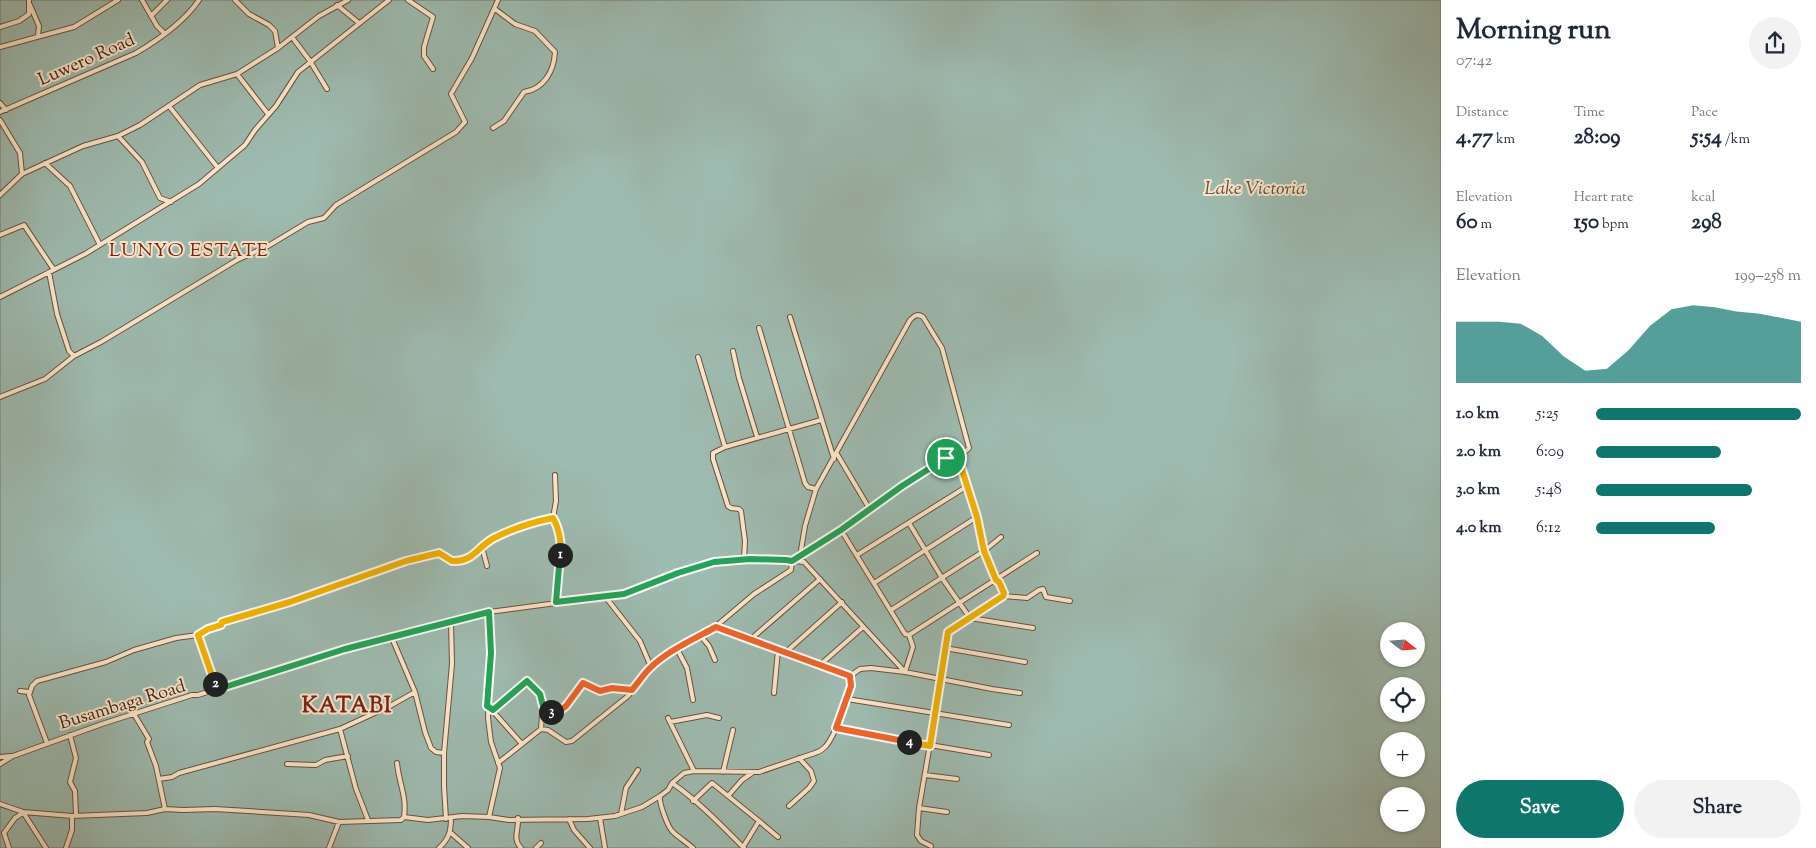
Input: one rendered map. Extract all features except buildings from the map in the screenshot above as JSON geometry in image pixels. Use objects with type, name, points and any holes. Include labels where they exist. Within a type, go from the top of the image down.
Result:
[{"type":"street","points":[[0,27],[20,22],[29,14],[29,0]]},
{"type":"street","points":[[29,0],[39,26],[38,36]]},
{"type":"street","points":[[0,46],[74,27],[118,0]]},
{"type":"street","points":[[142,0],[157,26],[164,33]]},
{"type":"street","points":[[151,16],[167,0]]},
{"type":"street","name":"Luwero Road","points":[[0,112],[130,56],[164,33],[186,15],[199,0]]},
{"type":"street","points":[[236,0],[249,14],[269,25],[275,31],[278,48]]},
{"type":"street","points":[[0,195],[22,174],[83,146],[118,136],[140,125],[200,85],[237,74],[278,48],[319,16],[348,0]]},
{"type":"street","points":[[0,297],[100,245],[199,184],[245,145],[281,98],[294,76],[310,61],[341,39],[389,0]]},
{"type":"street","points":[[408,0],[433,17],[424,47],[424,56],[433,69]]},
{"type":"street","points":[[0,397],[45,379],[74,356],[101,342],[237,260],[268,246],[305,224],[324,218],[336,205],[456,132],[465,122],[451,94],[472,58],[498,0]]},
{"type":"street","points":[[337,5],[359,23]]},
{"type":"street","points":[[494,128],[504,121],[524,92],[533,91],[545,81],[554,64],[555,52],[535,31],[515,24],[495,9]]},
{"type":"street","points":[[292,37],[310,61],[327,89]]},
{"type":"street","points":[[237,74],[268,114]]},
{"type":"street","points":[[0,103],[6,110]]},
{"type":"street","points":[[169,106],[218,168]]},
{"type":"street","points":[[0,120],[20,153],[22,174]]},
{"type":"street","points":[[118,136],[142,162],[160,198],[171,202]]},
{"type":"street","points":[[45,164],[70,186],[100,245]]},
{"type":"street","points":[[0,235],[24,225],[55,269]]},
{"type":"street","points":[[49,272],[57,314],[69,351],[74,356]]},
{"type":"street","points":[[792,561],[812,550],[869,508],[940,461],[968,450],[969,446],[942,348],[920,314],[917,314],[910,320],[816,490],[805,526],[800,556]]},
{"type":"street","points":[[790,317],[834,459]]},
{"type":"street","points":[[759,328],[806,485],[816,490]]},
{"type":"street","points":[[733,351],[757,437]]},
{"type":"street","points":[[698,357],[725,447]]},
{"type":"street","points":[[744,560],[745,541],[741,511],[729,507],[713,459],[714,453],[725,447],[757,437],[821,420]]},
{"type":"street","points":[[837,454],[869,508]]},
{"type":"street","points":[[957,454],[977,517],[984,551],[996,580],[999,582],[1004,593],[1003,596]]},
{"type":"street","points":[[555,474],[556,501],[553,518],[561,552],[556,602]]},
{"type":"street","points":[[857,555],[966,487]]},
{"type":"street","points":[[874,582],[977,517]]},
{"type":"street","points":[[47,743],[29,692],[32,686],[45,678],[106,662],[134,650],[176,638],[198,635],[233,618],[290,602],[406,561],[439,553],[452,561],[462,561],[472,557],[482,547],[504,534],[553,518]]},
{"type":"street","points":[[909,523],[942,578],[970,618],[1033,628]]},
{"type":"street","points":[[841,530],[905,634],[909,635],[913,647],[905,672]]},
{"type":"street","points":[[891,610],[984,551],[1001,538]]},
{"type":"street","points":[[482,547],[487,566]]},
{"type":"street","points":[[909,635],[1037,553]]},
{"type":"street","name":"Busambaga Road","points":[[0,764],[13,756],[47,743],[134,714],[345,649],[489,612],[604,595],[624,594],[704,564],[744,560],[792,561]]},
{"type":"street","points":[[792,561],[804,562],[905,672]]},
{"type":"street","points":[[498,764],[541,729],[548,730],[566,742],[572,741],[597,722],[632,690],[651,667],[677,649],[716,627],[754,594],[791,570],[792,561]]},
{"type":"street","points":[[751,639],[820,579]]},
{"type":"street","points":[[931,846],[921,841],[917,835],[948,632],[1003,596],[1027,598],[1042,589],[1046,597],[1070,601]]},
{"type":"street","points":[[604,595],[640,641],[651,667]]},
{"type":"street","points":[[786,652],[842,602]]},
{"type":"street","points":[[489,612],[491,653],[487,706],[491,742],[498,764],[499,775],[489,816]]},
{"type":"street","points":[[439,848],[445,843],[451,833],[444,786],[444,753],[452,664],[451,622]]},
{"type":"street","points":[[716,627],[850,676],[865,668],[905,672],[1020,693]]},
{"type":"street","points":[[820,665],[863,627]]},
{"type":"street","points":[[198,635],[216,689]]},
{"type":"street","points":[[700,636],[709,646],[715,660]]},
{"type":"street","points":[[392,638],[415,692],[431,748],[436,752],[444,753]]},
{"type":"street","points":[[945,648],[1025,662]]},
{"type":"street","points":[[677,649],[687,668],[693,700]]},
{"type":"street","points":[[774,693],[778,650]]},
{"type":"street","points":[[0,804],[23,812],[74,816],[147,813],[165,809],[257,811],[309,816],[339,822],[401,820],[404,817],[419,820],[462,816],[489,816],[502,819],[600,818],[642,807],[668,790],[672,783],[684,773],[694,771],[759,772],[824,749],[836,728],[847,699],[852,683],[850,676]]},
{"type":"street","points":[[493,710],[527,681],[540,694],[543,706],[550,712]]},
{"type":"street","points":[[541,729],[542,714],[545,711],[550,712],[566,706],[583,683],[600,691],[612,688],[632,690]]},
{"type":"street","points":[[20,691],[29,692]]},
{"type":"street","points":[[159,779],[172,777],[179,773],[340,729],[415,692]]},
{"type":"street","points":[[847,699],[1009,725]]},
{"type":"street","points":[[487,706],[493,710],[522,744]]},
{"type":"street","points":[[134,714],[149,739],[147,742],[159,779],[165,809]]},
{"type":"street","points":[[694,771],[669,720],[707,715],[719,718]]},
{"type":"street","points":[[836,728],[989,755]]},
{"type":"street","points":[[340,729],[356,789],[368,820]]},
{"type":"street","points":[[723,772],[732,730]]},
{"type":"street","points":[[66,848],[72,830],[75,790],[70,782],[76,758],[70,735]]},
{"type":"street","points":[[0,757],[13,756]]},
{"type":"street","points":[[287,764],[316,764],[325,760],[348,756]]},
{"type":"street","points":[[789,806],[814,781],[811,771],[799,758]]},
{"type":"street","points":[[397,763],[406,804],[404,817]]},
{"type":"street","points":[[621,814],[626,788],[638,770]]},
{"type":"street","points":[[728,796],[752,772]]},
{"type":"street","points":[[925,775],[956,779]]},
{"type":"street","points":[[672,783],[718,821],[743,848],[759,821]]},
{"type":"street","points":[[694,801],[712,783],[778,837]]},
{"type":"street","points":[[660,796],[659,802],[673,833],[693,848]]},
{"type":"street","points":[[920,808],[947,812]]},
{"type":"street","points":[[10,848],[4,833],[15,818],[23,812]]},
{"type":"street","points":[[23,812],[46,848]]},
{"type":"street","points":[[518,818],[515,839],[521,848]]},
{"type":"street","points":[[600,818],[605,848]]},
{"type":"street","points":[[569,819],[574,830],[590,848]]},
{"type":"street","points":[[329,848],[339,822]]},
{"type":"street","points":[[451,833],[468,848]]},
{"type":"street","points":[[536,848],[541,843]]},
{"type":"water","name":"Lake Victoria","points":[[0,0],[1441,0],[1441,848],[0,848]]},
{"type":"district","name":"LUNYO ESTATE","points":[[189,249]]},
{"type":"district","name":"KATABI","points":[[347,704]]},
{"type":"route","points":[[957,454],[977,517],[984,551],[996,580],[999,582],[1004,593],[1003,596],[950,630],[947,634],[930,746],[836,728],[852,683],[850,676],[716,627],[684,644],[651,667],[632,690],[612,688],[600,691],[583,683],[566,706],[557,711],[550,712],[543,706],[540,694],[527,681],[493,710],[487,706],[491,668],[489,612],[345,649],[216,689],[200,644],[198,635],[233,618],[245,616],[340,586],[406,561],[439,553],[452,561],[468,560],[492,539],[530,524],[553,518],[556,523],[561,552],[556,602],[624,594],[678,573],[714,562],[750,559],[792,561],[812,550],[869,508],[946,458],[957,454]]}]
